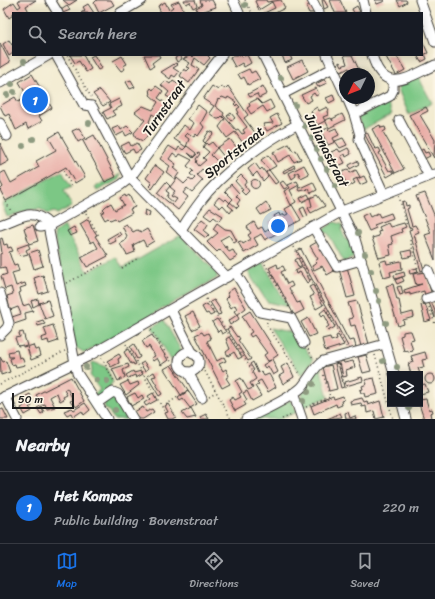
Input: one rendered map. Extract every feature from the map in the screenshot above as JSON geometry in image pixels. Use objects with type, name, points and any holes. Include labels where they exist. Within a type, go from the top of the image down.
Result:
[{"type":"street","points":[[50,0],[57,12]]},
{"type":"street","points":[[122,12],[142,0]]},
{"type":"street","points":[[233,0],[239,12]]},
{"type":"street","points":[[312,0],[318,12]]},
{"type":"street","points":[[363,0],[366,12]]},
{"type":"street","points":[[420,0],[435,42]]},
{"type":"street","points":[[0,83],[47,56]]},
{"type":"street","points":[[57,56],[84,105],[92,106],[130,178],[227,277]]},
{"type":"street","name":"Turnstraat","points":[[130,178],[200,82],[221,56]]},
{"type":"street","name":"Julianastraat","points":[[264,56],[355,239],[364,261],[386,332],[385,344],[393,371]]},
{"type":"street","points":[[327,56],[339,81]]},
{"type":"street","points":[[372,56],[380,72],[385,78],[393,81],[400,80],[435,65]]},
{"type":"street","points":[[283,94],[333,68]]},
{"type":"street","points":[[354,114],[390,96],[393,90],[393,81]]},
{"type":"street","points":[[350,104],[360,134],[359,139],[384,194]]},
{"type":"street","points":[[17,419],[2,397],[75,364],[147,324],[261,256],[342,211],[433,175],[398,120]]},
{"type":"street","points":[[0,123],[7,136]]},
{"type":"street","name":"Sportstraat","points":[[181,230],[207,193],[226,174],[270,139],[298,124]]},
{"type":"street","points":[[40,227],[50,225],[121,185],[130,178]]},
{"type":"street","points":[[0,226],[31,214],[43,217],[50,225]]},
{"type":"street","points":[[50,225],[47,243],[67,341],[77,373],[107,419]]},
{"type":"street","points":[[313,227],[337,267],[364,261]]},
{"type":"street","points":[[428,270],[434,283]]},
{"type":"street","points":[[235,272],[260,312],[291,318],[304,343]]},
{"type":"street","points":[[0,293],[9,323],[7,328],[0,335]]},
{"type":"street","points":[[171,310],[198,362],[197,368],[179,368]]},
{"type":"street","points":[[248,419],[294,393],[319,364],[337,357],[385,344]]},
{"type":"street","points":[[179,368],[187,353],[193,354]]},
{"type":"street","points":[[179,368],[200,395]]},
{"type":"street","points":[[97,403],[113,392],[118,394],[133,419]]},
{"type":"street","points":[[294,393],[301,414]]},
{"type":"street","points":[[403,407],[406,419]]},
{"type":"path","points":[[245,0],[251,12]]},
{"type":"path","points":[[68,56],[93,102],[92,106]]},
{"type":"path","points":[[63,171],[73,188]]},
{"type":"path","points":[[397,189],[407,228]]},
{"type":"path","points":[[82,206],[99,236]]},
{"type":"path","points":[[290,240],[350,354]]},
{"type":"path","points":[[410,240],[419,273],[428,270]]},
{"type":"path","points":[[261,256],[293,314],[291,318]]},
{"type":"path","points":[[122,268],[138,258]]},
{"type":"path","points":[[58,292],[104,263]]},
{"type":"path","points":[[201,292],[252,370]]},
{"type":"path","points":[[431,298],[435,324]]},
{"type":"path","points":[[268,313],[266,324],[305,382]]},
{"type":"path","points":[[147,324],[179,368]]},
{"type":"path","points":[[122,337],[165,412]]},
{"type":"path","points":[[301,414],[330,397],[319,364],[304,343]]},
{"type":"path","points":[[372,347],[393,419]]},
{"type":"path","points":[[0,384],[65,351]]},
{"type":"path","points":[[98,351],[119,390],[118,394]]},
{"type":"path","points":[[337,357],[345,388]]},
{"type":"path","points":[[198,362],[202,364],[231,419]]},
{"type":"path","points":[[163,407],[189,389],[193,396],[200,395]]},
{"type":"green space","points":[[416,77],[419,78],[432,103],[409,115],[398,89],[401,84]]},
{"type":"green space","points":[[387,102],[392,114],[362,130],[358,117]]},
{"type":"green space","points":[[62,171],[71,187],[64,191],[72,206],[57,214],[54,212],[48,214],[40,209],[30,210],[7,217],[2,204]]},
{"type":"green space","points":[[121,174],[118,180],[97,191],[95,187]]},
{"type":"green space","points":[[334,222],[342,224],[343,228],[341,229],[346,240],[349,239],[355,257],[344,262],[328,233],[321,231]]},
{"type":"green space","points":[[64,226],[88,272],[116,257],[123,268],[181,235],[217,274],[217,278],[85,353],[75,347],[54,236],[55,232]]},
{"type":"green space","points":[[263,262],[288,307],[267,302],[248,272]]},
{"type":"green space","points":[[164,320],[182,352],[171,360],[152,327]]},
{"type":"green space","points":[[270,328],[295,333],[313,360],[302,376]]},
{"type":"green space","points":[[93,362],[106,367],[113,382],[109,391],[99,398],[94,394],[100,390],[90,375],[92,371],[91,364]]},
{"type":"green space","points":[[320,366],[328,397],[302,408],[302,392],[316,369]]},
{"type":"green space","points":[[112,397],[116,397],[120,401],[119,405],[127,419],[114,419],[108,410],[105,409],[104,402]]},
{"type":"green space","points":[[290,400],[297,412],[279,419],[252,419]]},
{"type":"building","points":[[36,0],[26,6],[29,12],[12,12],[12,16],[9,18],[4,9],[14,2],[18,8],[21,6],[18,1]]},
{"type":"building","points":[[63,0],[77,0],[69,5]]},
{"type":"building","points":[[97,0],[111,0],[114,5],[98,12],[94,3]]},
{"type":"building","points":[[184,0],[195,0],[197,6],[193,8],[190,2],[186,4]]},
{"type":"building","points":[[200,0],[212,0],[216,7],[198,12],[196,8],[202,5]]},
{"type":"building","points":[[266,0],[267,2],[281,0],[285,8],[277,12],[266,12],[275,8],[272,2],[259,10],[255,1]]},
{"type":"building","points":[[322,0],[324,0],[328,7],[324,9]]},
{"type":"building","points":[[330,0],[340,0],[346,12],[335,12]]},
{"type":"building","points":[[375,0],[384,0],[385,1],[377,4]]},
{"type":"building","points":[[397,0],[406,0],[407,2],[400,6]]},
{"type":"building","points":[[179,1],[184,12],[161,12],[158,6],[165,2],[169,10],[173,7],[171,4]]},
{"type":"building","points":[[88,4],[93,12],[82,12],[85,10],[83,7]]},
{"type":"building","points":[[310,4],[314,12],[308,12],[306,7]]},
{"type":"building","points":[[67,6],[70,10],[62,12],[61,10]]},
{"type":"building","points":[[357,6],[360,12],[354,12],[352,9]]},
{"type":"building","points":[[9,40],[12,45],[12,54],[9,56],[3,44]]},
{"type":"building","points":[[423,42],[428,53],[425,54],[427,59],[421,62],[418,56],[423,56]]},
{"type":"building","points":[[0,43],[10,62],[0,68]]},
{"type":"building","points":[[71,56],[84,56],[91,69],[86,72],[79,61],[75,63]]},
{"type":"building","points":[[95,56],[102,68],[98,70],[90,57]]},
{"type":"building","points":[[122,56],[127,64],[123,66],[125,69],[121,71],[113,61]]},
{"type":"building","points":[[144,56],[160,56],[152,63],[154,66],[150,68]]},
{"type":"building","points":[[180,56],[182,59],[177,62],[175,58]]},
{"type":"building","points":[[189,56],[208,56],[210,58],[204,65],[195,58],[192,65],[199,69],[189,83],[180,76],[184,69],[187,71],[190,68],[187,67],[190,63],[183,59]]},
{"type":"building","points":[[233,56],[248,56],[251,63],[244,67],[242,63],[235,67],[230,58]]},
{"type":"building","points":[[282,56],[290,56],[292,60],[285,63]]},
{"type":"building","points":[[344,56],[352,56],[358,68],[339,68],[337,64],[340,62],[342,66],[347,64]]},
{"type":"building","points":[[386,56],[397,56],[405,70],[396,75]]},
{"type":"building","points":[[302,60],[308,71],[293,79],[287,67]]},
{"type":"building","points":[[176,63],[178,65],[173,68],[179,72],[175,77],[172,75],[170,79],[161,72]]},
{"type":"building","points":[[249,69],[251,73],[255,71],[260,79],[248,85],[244,77],[241,79],[238,74]]},
{"type":"building","points":[[32,74],[52,108],[39,116],[42,121],[28,129],[26,124],[16,130],[9,114],[5,116],[0,106],[15,97],[18,102],[28,97],[19,82]]},
{"type":"building","points":[[325,79],[327,83],[318,87],[316,84]]},
{"type":"building","points":[[131,80],[135,87],[130,89],[126,82]]},
{"type":"building","points":[[173,80],[183,87],[174,100],[166,96],[169,92],[161,85],[166,81],[170,84]]},
{"type":"building","points":[[156,86],[163,91],[158,98],[170,106],[160,119],[152,114],[149,122],[155,126],[143,141],[136,138],[134,133],[145,120],[135,112],[143,106],[153,110],[158,102],[150,95],[151,93],[149,91],[151,88],[153,90]]},
{"type":"building","points":[[212,86],[218,90],[221,86],[225,89],[228,86],[248,115],[244,118],[256,134],[243,143],[235,132],[227,138],[219,127],[225,119],[222,116],[217,119],[209,113],[214,106],[203,99]],"holes":[[[222,97],[227,99],[228,97],[236,102],[234,104],[236,106],[237,104],[240,107],[237,109],[239,113],[237,114],[247,127],[243,130],[245,133],[242,134],[238,129],[236,130],[223,115],[224,113],[215,106],[218,99],[219,100]]]},
{"type":"building","points":[[263,86],[267,94],[259,98],[257,94],[250,97],[248,94]]},
{"type":"building","points":[[316,88],[319,94],[316,96],[314,93],[310,96],[312,100],[306,103],[301,95]]},
{"type":"building","points":[[100,90],[110,102],[103,106],[93,94]]},
{"type":"building","points":[[333,95],[335,100],[329,103],[326,98]]},
{"type":"building","points":[[119,99],[122,106],[112,111],[115,115],[107,119],[103,112],[111,108],[109,104]]},
{"type":"building","points":[[257,99],[262,104],[270,100],[274,108],[267,112],[263,106],[251,114],[247,108],[250,106],[249,103]]},
{"type":"building","points":[[198,105],[207,112],[201,123],[204,127],[198,136],[196,134],[194,137],[188,133],[185,136],[189,139],[186,147],[174,139],[184,125],[190,130],[194,123],[188,119]]},
{"type":"building","points":[[317,107],[319,111],[327,107],[329,110],[327,111],[328,115],[323,117],[325,121],[317,125],[311,111]]},
{"type":"building","points":[[426,107],[428,111],[420,115],[435,140],[434,158],[409,115]]},
{"type":"building","points":[[231,113],[235,118],[231,121],[227,116]]},
{"type":"building","points":[[277,114],[282,123],[267,131],[263,124],[273,123],[270,118]]},
{"type":"building","points":[[342,114],[345,120],[329,128],[325,120],[331,118],[333,121],[332,119]]},
{"type":"building","points":[[380,125],[381,128],[385,127],[386,130],[383,132],[404,169],[395,173],[372,129]]},
{"type":"building","points":[[119,126],[121,130],[127,126],[133,132],[126,136],[124,132],[116,136],[112,129]]},
{"type":"building","points":[[79,128],[85,138],[78,142],[72,131]]},
{"type":"building","points":[[328,128],[329,131],[336,128],[339,135],[333,138],[335,142],[328,145],[321,131]]},
{"type":"building","points":[[209,131],[214,133],[205,143],[203,141]]},
{"type":"building","points":[[59,132],[85,177],[75,183],[66,167],[6,201],[0,190],[3,187],[0,181],[0,174],[5,171],[11,183],[39,167],[36,161],[56,150],[49,138]]},
{"type":"building","points":[[367,132],[374,147],[376,149],[379,148],[381,152],[379,153],[389,171],[392,170],[394,173],[387,177],[364,133]]},
{"type":"building","points":[[94,135],[116,177],[105,182],[83,141]]},
{"type":"building","points":[[343,138],[347,145],[340,148],[335,141]]},
{"type":"building","points":[[230,139],[237,148],[225,158],[217,148]]},
{"type":"building","points":[[129,142],[131,146],[137,143],[141,150],[135,153],[133,149],[125,153],[121,146]]},
{"type":"building","points":[[212,142],[217,148],[211,155],[219,163],[207,174],[202,169],[197,175],[203,180],[192,192],[187,188],[183,193],[188,197],[178,210],[157,193],[166,182],[170,186],[166,191],[169,193],[167,197],[174,203],[177,199],[171,196],[175,191],[170,187],[177,178],[184,184],[189,179],[192,181],[195,178],[190,174],[193,171],[187,166],[192,160],[180,154],[178,157],[173,153],[169,159],[176,164],[173,168],[179,173],[175,179],[166,172],[170,166],[160,159],[169,146],[177,151],[179,147],[183,150],[187,146],[196,153],[194,157],[198,153],[200,154],[196,159],[199,166],[206,160],[203,158],[209,152],[203,147],[206,143],[208,145]]},
{"type":"building","points":[[0,143],[9,161],[0,166]]},
{"type":"building","points":[[289,144],[293,151],[296,150],[301,159],[294,162],[290,155],[278,162],[273,152]]},
{"type":"building","points":[[348,148],[351,154],[346,157],[345,154],[341,156],[345,163],[338,166],[331,152],[338,149],[340,152]]},
{"type":"building","points":[[423,149],[425,153],[428,152],[430,156],[424,159],[420,151]]},
{"type":"building","points":[[268,155],[276,166],[269,170],[261,160]]},
{"type":"building","points":[[357,161],[359,164],[350,169],[349,165]]},
{"type":"building","points":[[255,163],[260,170],[262,168],[268,176],[263,181],[257,172],[253,176],[248,169]]},
{"type":"building","points":[[155,165],[164,172],[152,189],[149,186],[152,183],[146,178]]},
{"type":"building","points":[[294,165],[295,167],[284,173],[283,171]]},
{"type":"building","points":[[304,165],[309,174],[301,178],[298,172],[292,179],[289,173]]},
{"type":"building","points":[[348,169],[350,173],[356,170],[360,177],[353,180],[355,183],[348,187],[341,173]]},
{"type":"building","points":[[269,170],[278,182],[275,184],[266,172]]},
{"type":"building","points":[[241,175],[247,181],[244,185],[249,191],[245,195],[241,191],[243,190],[235,181]]},
{"type":"building","points":[[364,176],[367,182],[360,185],[357,179]]},
{"type":"building","points":[[255,179],[260,184],[255,189],[250,184]]},
{"type":"building","points":[[283,181],[288,187],[284,189],[280,183]]},
{"type":"building","points":[[297,181],[299,185],[290,190],[296,202],[291,205],[284,191],[290,188],[288,185]]},
{"type":"building","points":[[313,182],[317,190],[311,193],[309,189],[300,191],[298,187],[299,186],[300,188]]},
{"type":"building","points":[[231,184],[239,193],[236,196],[240,200],[237,204],[239,206],[237,208],[230,202],[233,199],[225,191]]},
{"type":"building","points":[[425,193],[435,217],[435,260],[425,235],[431,233],[416,196]]},
{"type":"building","points":[[308,194],[310,198],[302,202],[300,198]]},
{"type":"building","points":[[125,195],[126,197],[129,195],[135,207],[130,209],[132,213],[117,221],[115,218],[110,220],[108,218],[105,220],[101,213],[105,211],[103,209],[111,203],[115,210],[124,205],[120,198]]},
{"type":"building","points":[[317,195],[325,206],[311,213],[308,208],[312,206],[310,198]]},
{"type":"building","points":[[219,197],[224,201],[226,199],[230,203],[228,205],[233,209],[230,213],[223,205],[220,208],[214,203]]},
{"type":"building","points":[[405,201],[406,206],[409,205],[409,208],[407,209],[412,226],[415,225],[419,232],[414,234],[424,270],[421,271],[409,230],[412,229],[411,227],[409,228],[402,202]]},
{"type":"building","points":[[266,202],[271,210],[261,215],[257,209]]},
{"type":"building","points":[[292,205],[301,220],[286,228],[283,222],[279,224],[274,216],[279,213],[280,216],[283,214],[284,216],[288,214],[285,209]]},
{"type":"building","points":[[304,207],[308,216],[304,217],[300,209]]},
{"type":"building","points":[[210,208],[223,216],[219,221],[214,217],[211,220],[204,215]]},
{"type":"building","points":[[145,210],[150,212],[149,216],[144,215]]},
{"type":"building","points":[[368,213],[370,217],[378,213],[380,217],[391,213],[393,218],[374,225],[376,228],[369,231],[362,216]]},
{"type":"building","points":[[88,219],[92,229],[97,235],[95,236],[108,256],[87,267],[81,257],[98,248],[94,241],[91,243],[80,224]]},
{"type":"building","points":[[202,219],[208,224],[204,231],[209,235],[206,238],[194,229]]},
{"type":"building","points":[[273,220],[279,232],[265,240],[261,234],[254,238],[258,245],[244,253],[238,242],[241,241],[243,244],[251,239],[248,235],[251,233],[247,227],[254,222],[258,229],[262,227],[265,232],[272,227],[269,222]]},
{"type":"building","points":[[217,223],[225,229],[231,230],[237,241],[234,243],[229,235],[220,240],[229,252],[233,250],[237,257],[230,261],[220,249],[217,252],[207,242],[218,233],[213,229]]},
{"type":"building","points":[[388,223],[390,227],[404,223],[406,227],[401,229],[402,232],[391,236],[393,244],[389,245],[391,255],[379,258],[372,238],[379,236],[378,232],[381,231],[379,227]]},
{"type":"building","points":[[126,224],[133,232],[137,230],[142,232],[147,229],[154,241],[146,246],[143,240],[133,245],[135,252],[127,255],[120,244],[125,241],[127,236],[122,226]]},
{"type":"building","points":[[33,225],[38,241],[29,244],[24,228]]},
{"type":"building","points":[[74,227],[77,233],[70,236],[67,231]]},
{"type":"building","points":[[119,232],[121,235],[114,238],[116,241],[110,244],[107,239]]},
{"type":"building","points":[[2,238],[4,245],[7,244],[8,248],[11,247],[13,251],[9,252],[11,258],[14,265],[17,264],[19,271],[12,273],[16,286],[25,283],[26,286],[20,288],[21,292],[19,293],[23,306],[29,304],[33,311],[25,313],[26,320],[14,324],[12,317],[21,314],[18,307],[10,310],[7,296],[13,294],[11,287],[5,289],[1,276],[7,274],[5,267],[0,268],[0,254],[2,253],[0,239]]},
{"type":"building","points":[[317,242],[334,271],[327,275],[322,266],[314,270],[312,266],[317,263],[315,261],[318,259],[310,246]]},
{"type":"building","points":[[28,244],[30,248],[26,250],[28,254],[20,256],[17,248]]},
{"type":"building","points":[[301,249],[349,341],[354,340],[356,347],[350,350],[297,251]]},
{"type":"building","points":[[38,250],[43,266],[34,269],[29,253]]},
{"type":"building","points":[[411,250],[412,256],[404,258],[402,252]]},
{"type":"building","points":[[298,258],[302,266],[299,268],[295,260]]},
{"type":"building","points":[[386,260],[387,264],[401,261],[402,269],[390,272],[391,276],[384,278],[379,262]]},
{"type":"building","points":[[277,264],[278,268],[283,266],[285,270],[281,272],[287,284],[291,282],[293,286],[289,288],[297,303],[300,302],[304,310],[294,315],[269,268]]},
{"type":"building","points":[[303,267],[310,281],[307,283],[300,272],[296,274],[295,271]]},
{"type":"building","points":[[347,267],[355,296],[347,298],[339,269]]},
{"type":"building","points":[[417,268],[418,272],[410,274],[409,270]]},
{"type":"building","points":[[404,272],[405,276],[395,279],[394,275]]},
{"type":"building","points":[[425,272],[432,295],[425,297],[424,291],[410,295],[410,293],[405,294],[404,290],[422,284],[416,285],[413,274]]},
{"type":"building","points":[[43,275],[48,291],[39,294],[34,278]]},
{"type":"building","points":[[402,277],[404,281],[397,284],[395,280]]},
{"type":"building","points":[[393,284],[397,300],[399,300],[402,315],[413,312],[414,317],[403,320],[404,324],[398,326],[386,286]]},
{"type":"building","points":[[313,285],[323,305],[316,309],[310,297],[314,295],[309,287]]},
{"type":"building","points":[[401,286],[403,294],[400,295],[397,287]]},
{"type":"building","points":[[234,288],[246,308],[237,315],[234,311],[237,309],[235,305],[231,308],[226,299],[229,296],[227,293]]},
{"type":"building","points":[[38,299],[39,304],[33,307],[31,301]]},
{"type":"building","points":[[430,299],[435,311],[435,318],[428,300]]},
{"type":"building","points":[[48,300],[53,316],[45,319],[39,303]]},
{"type":"building","points":[[214,300],[220,309],[221,314],[218,315],[210,302]]},
{"type":"building","points":[[357,301],[369,344],[361,346],[355,325],[351,326],[349,319],[353,318],[348,303]]},
{"type":"building","points":[[207,304],[214,314],[210,316],[208,313],[206,314],[202,307]]},
{"type":"building","points":[[425,304],[431,320],[425,322],[421,305]]},
{"type":"building","points":[[325,309],[335,327],[328,331],[326,328],[329,326],[327,323],[328,322],[324,314],[322,316],[320,313]]},
{"type":"building","points":[[250,311],[278,355],[272,359],[278,372],[273,375],[268,366],[265,368],[263,365],[271,360],[268,361],[264,355],[267,353],[254,335],[251,337],[249,334],[252,332],[242,316]]},
{"type":"building","points":[[193,312],[200,326],[192,330],[185,316]]},
{"type":"building","points":[[237,315],[239,319],[230,325],[228,321]]},
{"type":"building","points":[[308,318],[316,334],[309,337],[301,322]]},
{"type":"building","points":[[217,319],[226,332],[222,334],[220,330],[218,332],[212,322]]},
{"type":"building","points":[[43,320],[45,324],[38,326],[37,322]]},
{"type":"building","points":[[53,325],[58,341],[49,344],[48,340],[42,342],[41,338],[47,336],[44,328]]},
{"type":"building","points":[[230,327],[240,339],[238,340],[251,359],[248,361],[227,329]]},
{"type":"building","points":[[411,331],[414,339],[410,340],[413,351],[408,352],[408,350],[404,351],[400,336],[403,335],[403,332]]},
{"type":"building","points":[[23,332],[27,346],[23,347],[23,345],[18,346],[15,338],[20,337],[19,333]]},
{"type":"building","points":[[202,332],[204,335],[208,333],[211,339],[207,341],[217,361],[224,357],[226,361],[219,364],[223,371],[226,369],[229,376],[226,378],[230,384],[222,388],[195,335]]},
{"type":"building","points":[[152,335],[168,360],[161,365],[157,358],[153,361],[151,358],[155,356],[149,346],[146,348],[142,341]]},
{"type":"building","points":[[338,335],[344,345],[325,351],[322,339],[330,337],[331,341],[337,339],[336,336]]},
{"type":"building","points":[[229,337],[242,357],[238,359],[234,352],[228,356],[226,352],[230,349],[226,339]]},
{"type":"building","points":[[134,344],[140,357],[137,359],[130,347]]},
{"type":"building","points":[[33,345],[35,350],[39,349],[41,356],[31,360],[27,347]]},
{"type":"building","points":[[128,349],[136,364],[134,365],[133,363],[131,364],[124,352]]},
{"type":"building","points":[[17,350],[19,358],[22,357],[25,365],[16,367],[15,364],[12,365],[10,359],[13,357],[9,357],[8,352]]},
{"type":"building","points":[[425,352],[427,359],[422,360],[424,367],[418,368],[419,371],[410,371],[408,364],[413,362],[411,356]]},
{"type":"building","points":[[119,354],[121,357],[118,359],[119,363],[111,367],[107,361]]},
{"type":"building","points":[[366,355],[371,371],[363,373],[358,357]]},
{"type":"building","points":[[0,357],[3,362],[6,361],[10,372],[1,375]]},
{"type":"building","points":[[343,361],[344,363],[353,361],[355,367],[346,370],[347,376],[343,377],[340,362]]},
{"type":"building","points":[[144,362],[148,369],[145,371],[140,364]]},
{"type":"building","points":[[253,362],[258,373],[261,371],[264,376],[269,374],[276,387],[268,392],[261,380],[257,382],[259,384],[255,386],[261,396],[252,401],[247,391],[243,393],[247,400],[244,402],[246,405],[235,411],[229,400],[233,397],[235,400],[241,397],[239,394],[242,392],[236,381],[241,378],[248,390],[253,388],[250,383],[256,379],[252,372],[254,370],[250,364]]},
{"type":"building","points":[[288,363],[294,377],[283,384],[279,376],[284,373],[281,367]]},
{"type":"building","points":[[338,363],[344,387],[341,388],[335,364]]},
{"type":"building","points":[[128,364],[129,367],[123,370],[125,377],[118,381],[112,369]]},
{"type":"building","points":[[171,365],[188,390],[181,395],[164,369]]},
{"type":"building","points":[[331,365],[337,389],[329,391],[323,367]]},
{"type":"building","points":[[133,371],[134,373],[141,371],[143,374],[136,378],[135,375],[128,378],[126,375]]},
{"type":"building","points":[[154,372],[156,376],[152,377],[162,394],[159,396],[147,376]]},
{"type":"building","points":[[430,374],[435,379],[430,384],[425,379]]},
{"type":"building","points":[[71,377],[84,401],[76,407],[74,403],[72,404],[70,401],[73,400],[67,388],[64,390],[67,395],[63,397],[64,399],[60,401],[57,393],[50,397],[55,407],[47,409],[45,404],[42,405],[36,395]]},
{"type":"building","points":[[362,377],[363,381],[346,386],[345,382]]},
{"type":"building","points":[[374,378],[378,394],[365,397],[364,393],[361,393],[360,390],[363,389],[362,386],[367,384],[365,380]]},
{"type":"building","points":[[128,381],[130,385],[138,382],[139,385],[126,395],[120,385]]},
{"type":"building","points":[[423,384],[425,384],[428,392],[423,393]]},
{"type":"building","points":[[188,391],[197,404],[190,408],[183,399],[180,401],[178,398]]},
{"type":"building","points":[[135,393],[138,398],[142,395],[144,399],[131,406],[127,397]]},
{"type":"building","points":[[153,393],[157,400],[146,406],[144,403],[150,399],[148,396]]},
{"type":"building","points":[[30,394],[33,401],[30,403],[32,406],[29,407],[32,411],[25,415],[21,408],[24,406],[21,399]]},
{"type":"building","points":[[343,396],[344,400],[341,401],[342,405],[337,407],[336,404],[314,414],[311,406],[333,397],[334,399]]},
{"type":"building","points":[[362,398],[364,402],[367,401],[368,405],[380,401],[384,417],[376,419],[374,411],[367,413],[366,406],[362,407],[361,403],[351,405],[350,401]]},
{"type":"building","points":[[426,399],[429,410],[432,409],[433,412],[430,413],[431,418],[424,419],[420,407],[423,407],[423,400]]},
{"type":"building","points":[[85,403],[90,410],[84,415],[82,411],[73,417],[71,413],[67,415],[64,411],[72,408],[74,410]]},
{"type":"building","points":[[168,404],[176,417],[172,419],[168,419],[165,413],[168,412],[165,406]]},
{"type":"building","points":[[41,406],[44,412],[41,414],[37,408]]},
{"type":"building","points":[[143,407],[146,412],[152,409],[154,412],[143,419],[138,419],[134,412]]},
{"type":"building","points":[[191,408],[196,417],[187,419],[182,413]]},
{"type":"building","points":[[3,409],[8,419],[0,419],[0,410]]},
{"type":"building","points":[[348,412],[350,418],[355,416],[356,419],[346,419],[345,413]]},
{"type":"building","points":[[340,413],[342,417],[327,419],[332,417]]},
{"type":"building","points":[[206,414],[209,419],[201,419],[200,417]]},
{"type":"place","name":"Het Kompas","points":[[35,100]]}]
